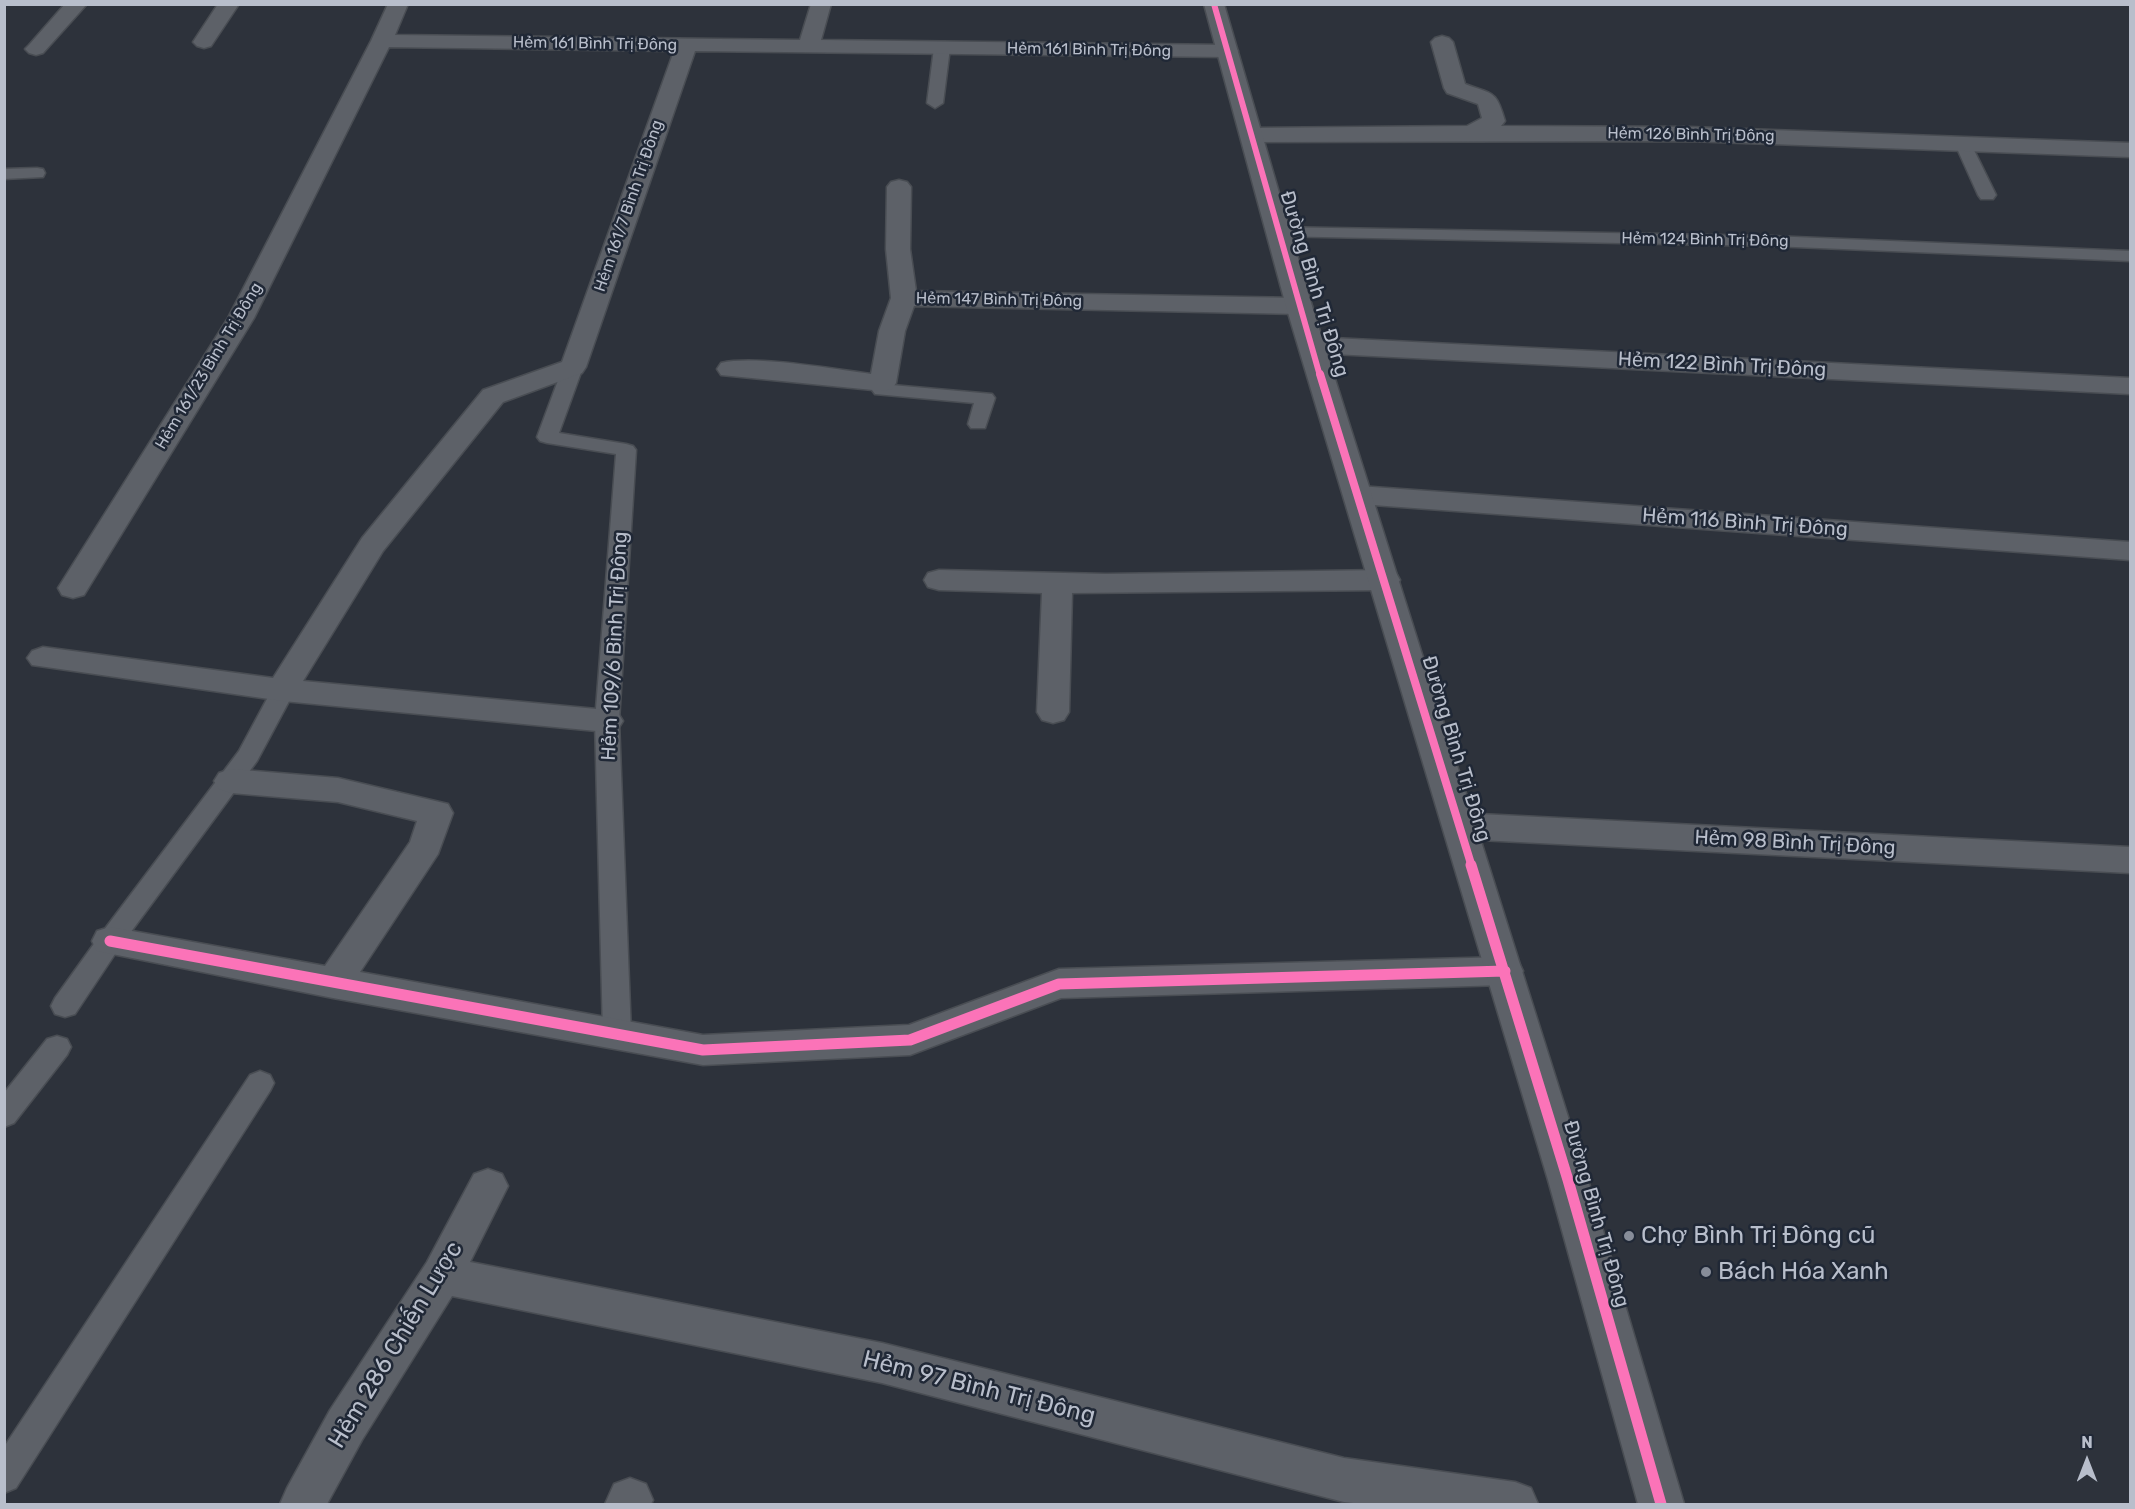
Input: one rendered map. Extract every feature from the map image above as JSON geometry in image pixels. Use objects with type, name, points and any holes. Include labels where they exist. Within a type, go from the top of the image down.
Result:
[{"type":"street","points":[[36,49],[77,4]]},
{"type":"street","points":[[204,42],[229,4]]},
{"type":"street","name":"Hẻm 161/23 Bình Trị Đông","points":[[74,588],[241,318],[382,41],[398,4]]},
{"type":"street","points":[[808,47],[821,4]]},
{"type":"street","name":"Đường Bình Trị Đông","points":[[1214,4],[1299,306],[1313,345],[1505,971],[1661,1504]]},
{"type":"street","name":"Hẻm 161 Bình Trị Đông","points":[[382,41],[1227,51]]},
{"type":"street","points":[[1442,42],[1455,88],[1488,100],[1494,121],[1471,132]]},
{"type":"street","name":"Hẻm 161/7 Bình Trị Đông","points":[[573,367],[686,46]]},
{"type":"street","name":"Hẻm 126 Bình Trị Đông","points":[[1251,135],[1471,132],[1689,134],[2130,150]]},
{"type":"street","points":[[899,188],[898,249],[904,298]]},
{"type":"street","name":"Hẻm 147 Bình Trị Đông","points":[[883,383],[892,331],[904,298],[1299,306]]},
{"type":"street","name":"Hẻm 122 Bình Trị Đông","points":[[1313,345],[2130,386]]},
{"type":"street","points":[[283,690],[295,666],[372,545],[493,396],[573,367]]},
{"type":"street","points":[[730,369],[774,371],[883,383]]},
{"type":"street","name":"Hẻm 116 Bình Trị Đông","points":[[1359,495],[2130,551]]},
{"type":"street","points":[[939,580],[1057,584],[1385,580]]},
{"type":"street","points":[[1053,712],[1057,584]]},
{"type":"street","points":[[43,658],[283,690],[607,721]]},
{"type":"street","points":[[231,781],[338,790],[436,813],[426,845],[333,983]]},
{"type":"street","name":"Hẻm 98 Bình Trị Đông","points":[[1460,826],[2130,860]]},
{"type":"street","points":[[110,941],[703,1050],[910,1040],[1059,984],[1505,971]]},
{"type":"street","name":"Hẻm 286 Chiến Lược","points":[[303,1504],[346,1425],[442,1275],[488,1186]]},
{"type":"street","name":"Hẻm 97 Bình Trị Đông","points":[[442,1275],[882,1363],[1344,1480],[1515,1504]]},
{"type":"lane","points":[[935,103],[942,48]]},
{"type":"lane","points":[[1963,144],[1987,195]]},
{"type":"lane","points":[[4,174],[37,173]]},
{"type":"lane","name":"Hẻm 124 Bình Trị Đông","points":[[1278,232],[1771,241],[2130,256]]},
{"type":"lane","name":"Hẻm 109/6 Bình Trị Đông","points":[[573,367],[547,437],[626,450],[607,721],[617,1034]]},
{"type":"lane","points":[[883,383],[882,390],[985,398],[978,424]]},
{"type":"lane","points":[[65,1006],[110,941],[231,781],[249,754],[283,690]]},
{"type":"lane","points":[[4,1115],[57,1047]]},
{"type":"lane","points":[[4,1477],[261,1083]]},
{"type":"cycle path","points":[[1214,4],[1299,306],[1568,1180],[1661,1504]]},
{"type":"cycle path","points":[[110,941],[703,1050],[910,1040],[1059,984],[1505,971]]},
{"type":"place","name":"Chợ Bình Trị Đông cũ","points":[[1629,1236]]},
{"type":"place","name":"Bách Hóa Xanh","points":[[1706,1272]]}]
